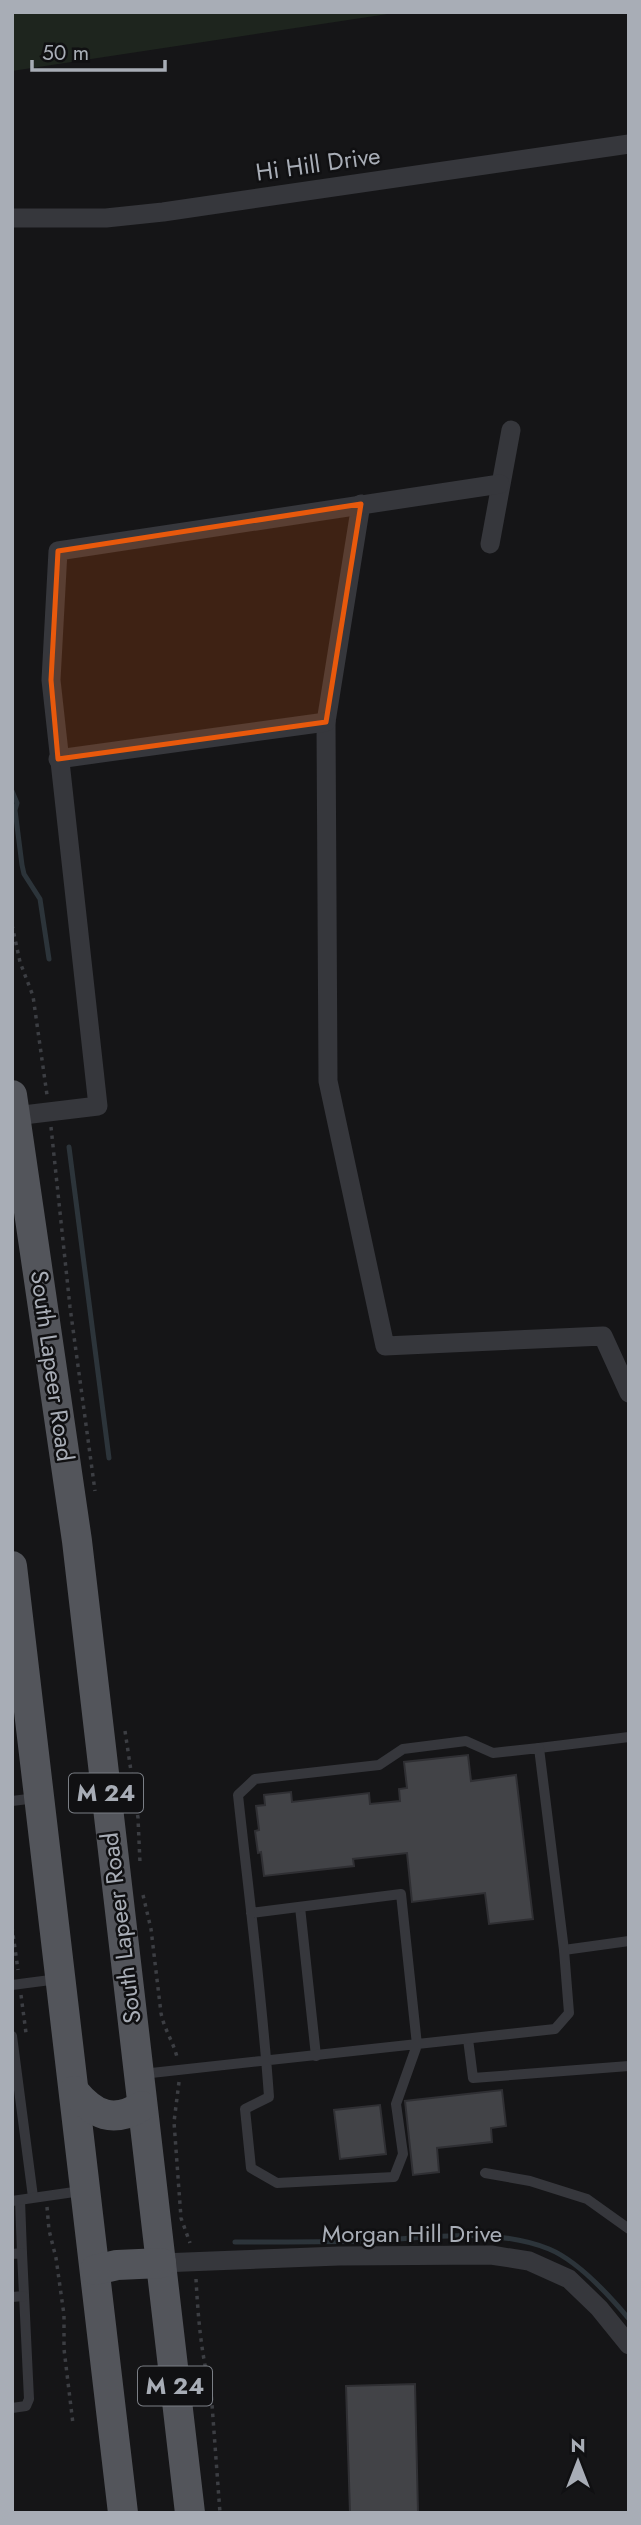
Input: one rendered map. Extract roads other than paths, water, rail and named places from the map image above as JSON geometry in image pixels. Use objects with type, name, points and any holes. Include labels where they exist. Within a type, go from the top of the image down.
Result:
[{"type":"main road","name":"South Lapeer Road","points":[[14,1105],[21,1205],[78,1555],[161,2263],[195,2511]]},
{"type":"main road","name":"M 24","points":[[12,1566],[26,1800],[61,1978],[123,2513]]},
{"type":"main road","points":[[74,2091],[96,2112],[108,2115],[131,2113],[142,2106]]},
{"type":"main road","points":[[95,2270],[117,2265],[161,2263]]},
{"type":"street","name":"Hi Hill Drive","points":[[12,218],[106,218],[163,212],[629,144]]},
{"type":"street","points":[[490,544],[511,430]]},
{"type":"street","points":[[14,1105],[98,1106],[51,680],[58,551],[500,484]]},
{"type":"street","points":[[361,505],[326,722],[328,1081],[385,1346],[603,1336],[629,1393]]},
{"type":"street","points":[[58,759],[326,722]]},
{"type":"street","name":"Morgan Hill Drive","points":[[161,2263],[339,2256],[491,2255],[529,2261],[569,2279],[599,2308],[629,2345]]},
{"type":"lane","points":[[251,1913],[401,1894],[417,2045],[396,2104],[403,2154],[394,2177],[277,2183],[251,2168],[245,2109],[269,2097],[239,1795],[255,1779],[379,1765],[403,1749],[466,1741],[493,1753],[629,1737]]},
{"type":"lane","points":[[138,2075],[555,2029],[569,2013],[564,1950],[539,1748]]},
{"type":"lane","points":[[300,1907],[316,2056]]},
{"type":"lane","points":[[564,1950],[629,1941]]},
{"type":"lane","points":[[12,1985],[61,1978]]},
{"type":"lane","points":[[12,2036],[33,2197]]},
{"type":"lane","points":[[468,2039],[473,2078],[629,2066]]},
{"type":"lane","points":[[485,2173],[530,2182],[587,2199],[629,2229]]},
{"type":"lane","points":[[12,2408],[26,2406],[29,2399],[24,2296],[17,2253],[16,2200],[86,2190]]},
{"type":"lane","points":[[12,2297],[24,2296]]},
{"type":"waterway","points":[[12,791],[17,803],[15,810],[22,865],[24,874],[40,899],[49,959]]},
{"type":"waterway","points":[[69,1147],[109,1458]]},
{"type":"waterway","points":[[235,2242],[363,2241],[457,2236],[527,2242],[560,2254],[582,2270],[629,2319]]}]
